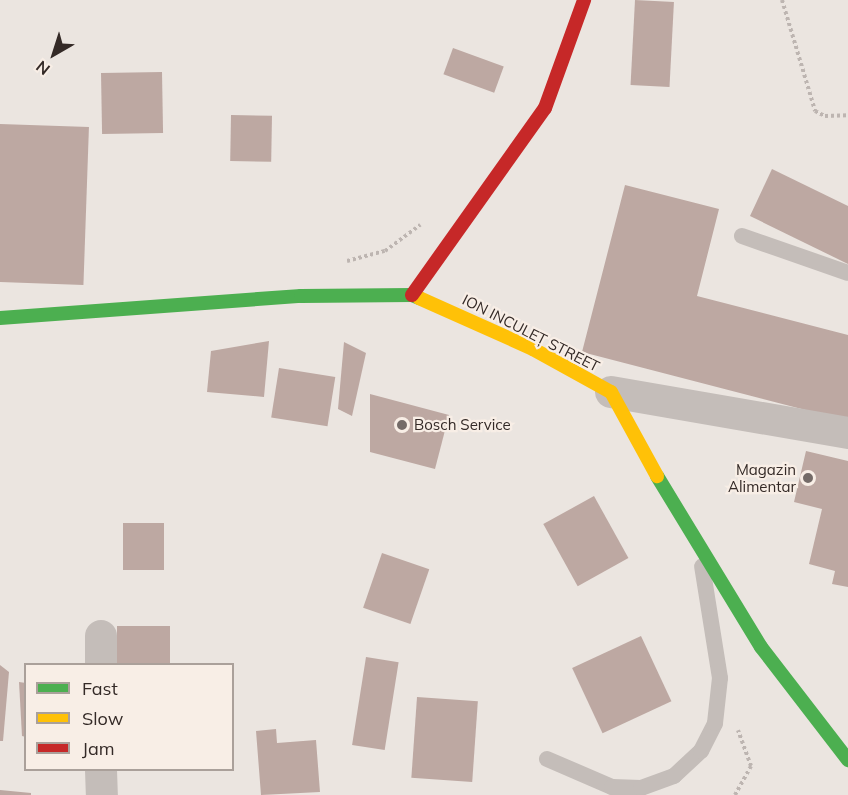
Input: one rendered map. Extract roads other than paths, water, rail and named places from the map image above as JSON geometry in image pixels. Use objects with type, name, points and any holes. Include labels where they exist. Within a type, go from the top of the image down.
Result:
[{"type":"main road","points":[[412,295],[545,108],[584,0]]},
{"type":"main road","name":"ION INCULEȚ STREET","points":[[0,318],[302,296],[412,295],[532,349],[611,392]]},
{"type":"main road","points":[[611,392],[700,551],[761,647],[847,756]]},
{"type":"street","points":[[611,392],[848,433]]},
{"type":"street","points":[[101,771],[102,795]]},
{"type":"lane","points":[[742,236],[848,273]]},
{"type":"lane","points":[[547,759],[612,787],[641,788],[674,776],[701,751],[715,723],[720,678],[700,551]]},
{"type":"place","name":"Bosch Service","points":[[402,425]]},
{"type":"place","name":"Magazin Alimentar","points":[[808,478]]}]
